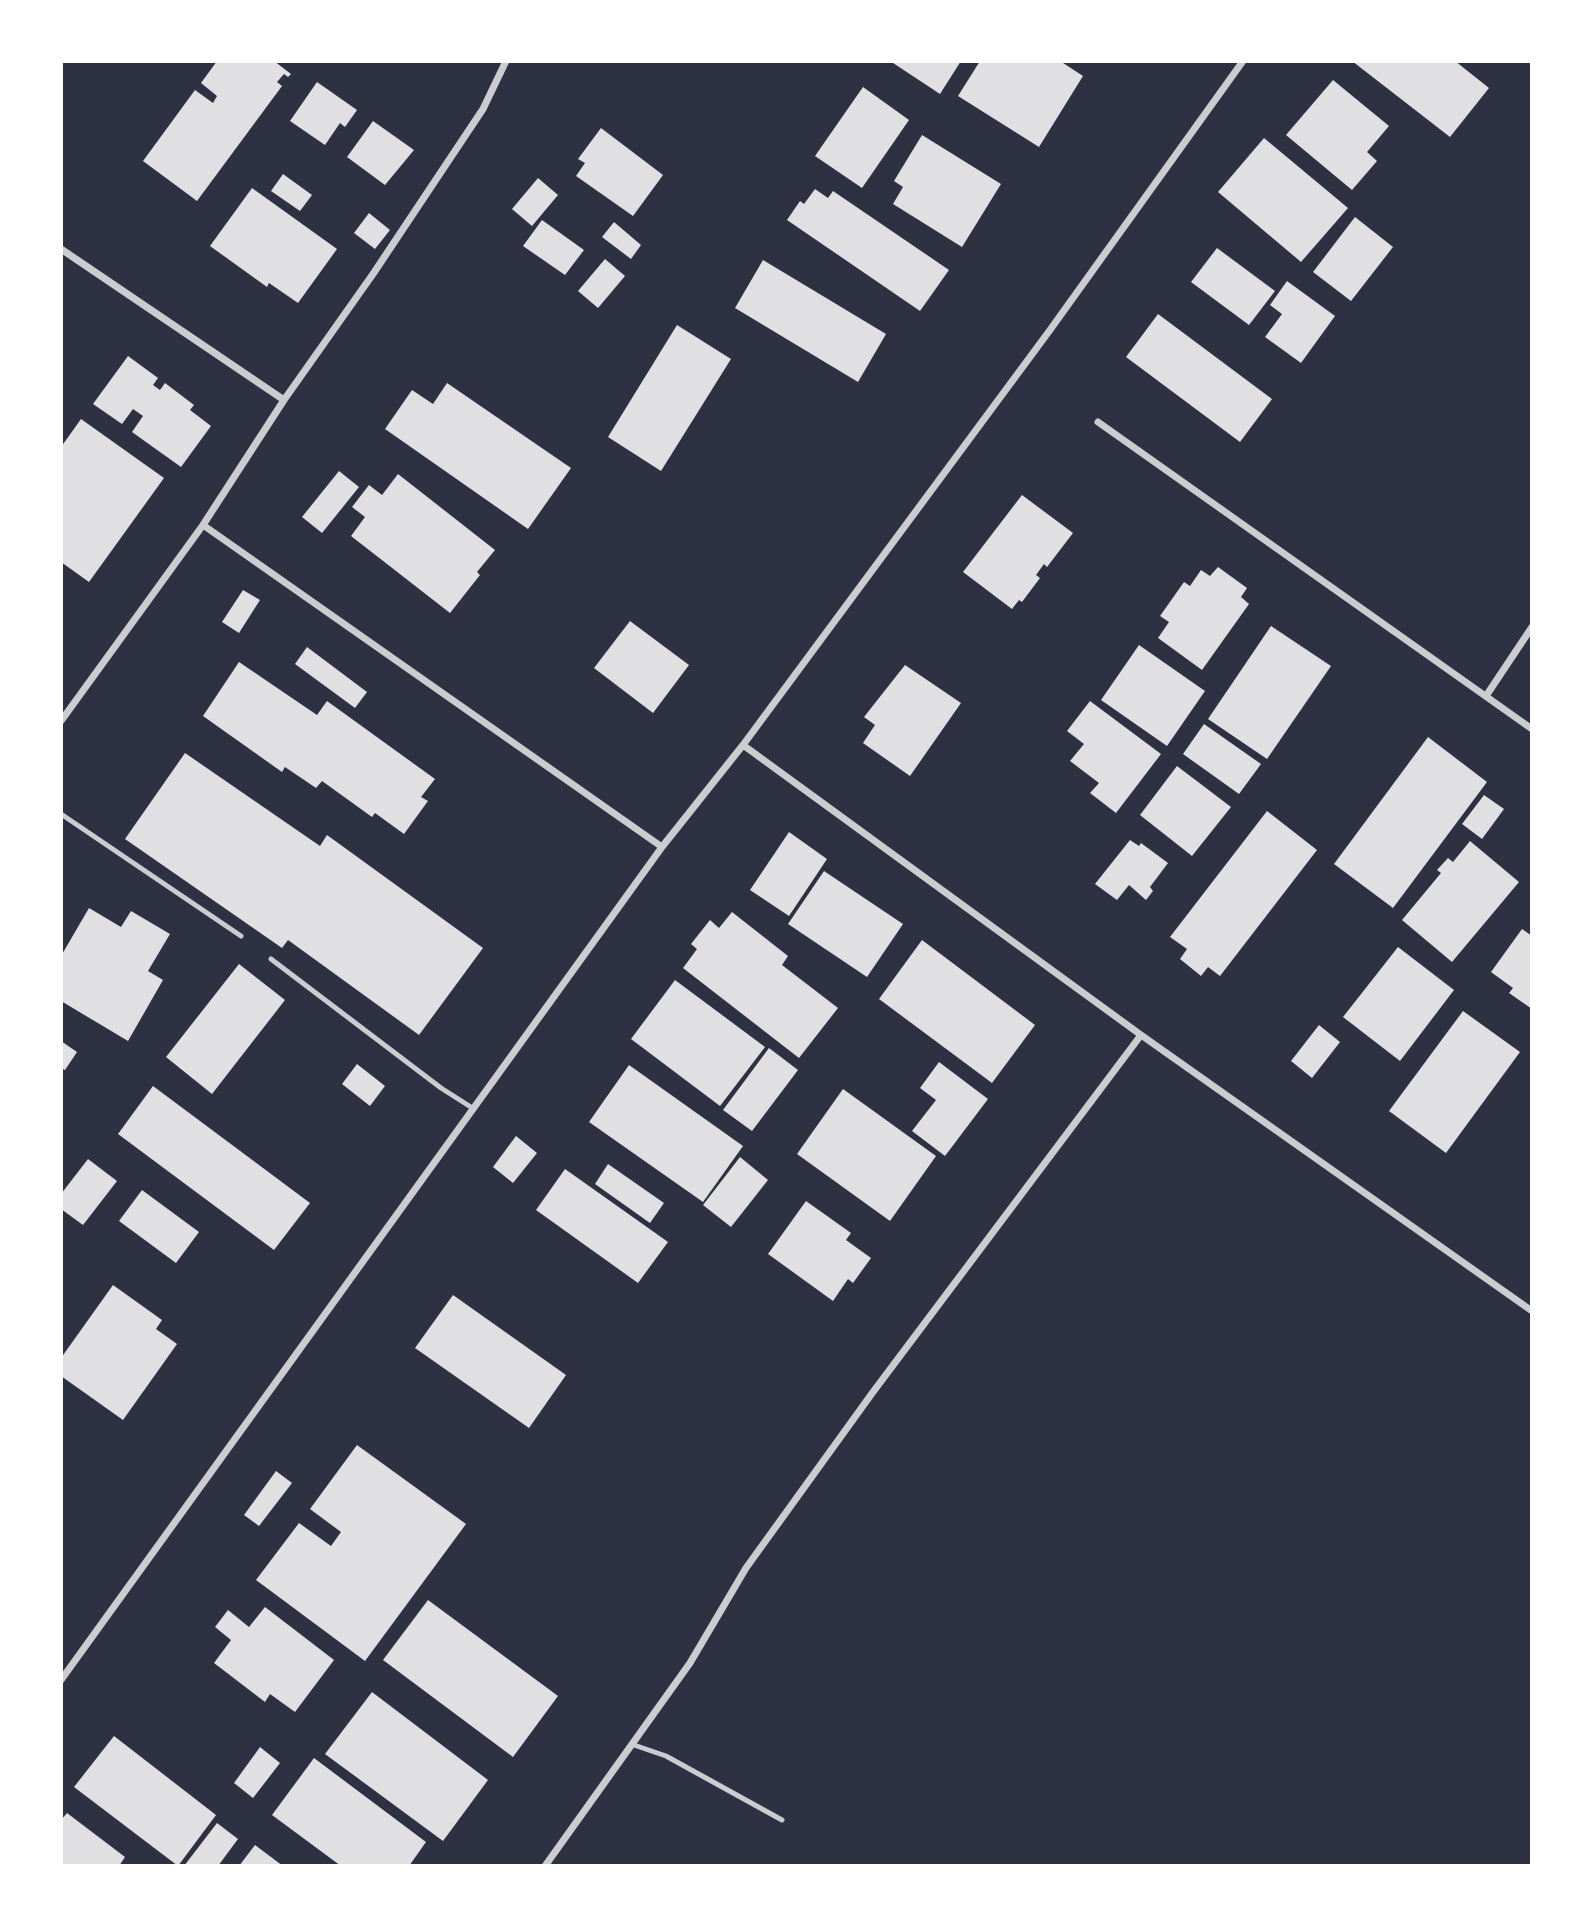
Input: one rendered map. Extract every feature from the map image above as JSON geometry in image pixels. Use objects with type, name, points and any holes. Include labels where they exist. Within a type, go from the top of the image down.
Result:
[{"type":"street","points":[[61,722],[202,525],[284,400],[373,274],[475,120],[506,61]]},
{"type":"street","points":[[61,1680],[662,847],[743,745],[1050,330],[1243,61]]},
{"type":"street","points":[[61,249],[284,400]]},
{"type":"street","points":[[1098,422],[1532,729]]},
{"type":"street","points":[[202,525],[621,815],[662,847]]},
{"type":"street","points":[[1486,696],[1532,627]]},
{"type":"street","points":[[743,745],[1141,1035],[1532,1311]]},
{"type":"street","points":[[545,1866],[690,1663],[746,1568],[873,1392],[1141,1035]]},
{"type":"lane","points":[[61,814],[241,936]]},
{"type":"lane","points":[[271,959],[441,1088],[474,1109]]},
{"type":"lane","points":[[634,1745],[666,1756],[782,1820]]},
{"type":"building","points":[[217,61],[274,61],[291,74],[288,77],[284,74],[277,82],[282,86],[197,201],[143,161],[195,90],[213,103],[217,96],[201,83]]},
{"type":"building","points":[[890,61],[961,61],[940,94]]},
{"type":"building","points":[[980,61],[1060,61],[1083,76],[1039,147],[958,96]]},
{"type":"building","points":[[1352,61],[1455,61],[1489,88],[1450,137]]},
{"type":"building","points":[[1333,80],[1389,126],[1367,152],[1377,161],[1352,190],[1286,135]]},
{"type":"building","points":[[317,82],[357,110],[345,127],[340,123],[325,145],[290,121]]},
{"type":"building","points":[[863,87],[909,120],[862,188],[815,156]]},
{"type":"building","points":[[373,121],[414,150],[385,185],[347,157]]},
{"type":"building","points":[[601,128],[663,175],[633,216],[576,176],[585,163],[578,159]]},
{"type":"building","points":[[922,135],[1001,184],[962,247],[893,204],[903,187],[894,181]]},
{"type":"building","points":[[1264,138],[1348,208],[1301,262],[1218,192]]},
{"type":"building","points":[[283,174],[312,195],[300,211],[271,191]]},
{"type":"building","points":[[538,178],[558,195],[532,226],[512,209]]},
{"type":"building","points":[[252,188],[337,249],[298,303],[269,283],[267,287],[210,246]]},
{"type":"building","points":[[815,189],[828,198],[833,191],[949,270],[920,311],[787,220],[800,201],[804,204]]},
{"type":"building","points":[[369,213],[390,230],[375,249],[354,233]]},
{"type":"building","points":[[1355,217],[1393,247],[1351,301],[1313,272]]},
{"type":"building","points":[[542,220],[584,250],[565,275],[523,246]]},
{"type":"building","points":[[614,222],[641,245],[631,259],[602,237]]},
{"type":"building","points":[[1217,248],[1275,291],[1249,325],[1191,282]]},
{"type":"building","points":[[605,259],[625,276],[598,308],[578,291]]},
{"type":"building","points":[[763,260],[886,334],[858,382],[735,308]]},
{"type":"building","points":[[1287,281],[1335,316],[1301,363],[1265,337],[1282,314],[1270,305]]},
{"type":"building","points":[[1158,314],[1272,399],[1240,442],[1126,357]]},
{"type":"building","points":[[677,325],[731,359],[661,471],[608,437]]},
{"type":"building","points":[[128,356],[158,378],[153,385],[160,390],[165,383],[194,405],[190,410],[211,426],[181,467],[132,432],[143,416],[133,409],[122,424],[93,404]]},
{"type":"building","points":[[447,383],[571,468],[528,529],[385,429],[412,390],[433,404]]},
{"type":"building","points":[[81,419],[164,478],[89,582],[61,562],[61,447]]},
{"type":"building","points":[[339,471],[359,487],[322,533],[302,517]]},
{"type":"building","points":[[398,474],[495,550],[477,572],[480,575],[450,613],[351,536],[365,517],[352,507],[369,485],[382,495]]},
{"type":"building","points":[[1022,495],[1073,533],[1047,567],[1044,564],[1036,575],[1040,578],[1022,602],[1019,600],[1012,609],[963,572]]},
{"type":"building","points":[[1218,567],[1247,588],[1241,597],[1249,604],[1202,670],[1158,638],[1169,622],[1160,616],[1184,582],[1190,586],[1201,570],[1210,576]]},
{"type":"building","points":[[243,590],[260,600],[239,633],[222,622]]},
{"type":"building","points":[[630,621],[689,665],[653,713],[594,668]]},
{"type":"building","points":[[1271,626],[1331,666],[1267,759],[1208,719]]},
{"type":"building","points":[[1139,645],[1205,691],[1167,746],[1101,700]]},
{"type":"building","points":[[307,647],[367,692],[355,708],[295,664]]},
{"type":"building","points":[[239,662],[317,715],[327,701],[435,779],[421,797],[428,801],[404,834],[375,813],[372,817],[322,781],[316,788],[285,767],[282,772],[203,716]]},
{"type":"building","points":[[905,665],[961,703],[910,776],[863,743],[875,725],[864,717]]},
{"type":"building","points":[[1090,701],[1161,754],[1116,813],[1090,793],[1099,783],[1070,761],[1084,744],[1067,731]]},
{"type":"building","points":[[1204,724],[1261,764],[1239,794],[1183,754]]},
{"type":"building","points":[[1428,737],[1487,782],[1393,908],[1334,864]]},
{"type":"building","points":[[185,753],[320,846],[327,835],[483,948],[419,1035],[288,940],[282,948],[125,839]]},
{"type":"building","points":[[1177,766],[1231,807],[1192,856],[1140,815]]},
{"type":"building","points":[[1484,795],[1504,809],[1482,839],[1462,824]]},
{"type":"building","points":[[1267,811],[1317,850],[1220,976],[1208,967],[1201,976],[1180,959],[1187,949],[1170,937]]},
{"type":"building","points":[[789,832],[827,859],[789,916],[750,890]]},
{"type":"building","points":[[1130,840],[1139,846],[1141,843],[1168,863],[1150,887],[1153,891],[1146,900],[1129,885],[1117,900],[1095,884]]},
{"type":"building","points":[[1470,841],[1519,882],[1452,962],[1402,920],[1441,873],[1437,870],[1448,858],[1453,862]]},
{"type":"building","points":[[824,871],[903,924],[867,977],[788,924]]},
{"type":"building","points":[[89,908],[121,927],[131,911],[170,934],[148,971],[163,980],[128,1041],[61,1001],[61,956]]},
{"type":"building","points":[[732,912],[788,956],[782,965],[838,1008],[799,1058],[683,968],[697,949],[691,944],[710,920],[719,928]]},
{"type":"building","points":[[1522,929],[1532,936],[1532,1009],[1509,993],[1513,988],[1491,972]]},
{"type":"building","points":[[922,940],[1035,1025],[992,1083],[879,999]]},
{"type":"building","points":[[1398,947],[1454,990],[1400,1061],[1343,1017]]},
{"type":"building","points":[[239,964],[285,1000],[212,1094],[166,1057]]},
{"type":"building","points":[[675,980],[765,1047],[720,1106],[631,1039]]},
{"type":"building","points":[[1463,1011],[1520,1052],[1446,1153],[1389,1111]]},
{"type":"building","points":[[1319,1025],[1340,1042],[1312,1078],[1291,1061]]},
{"type":"building","points":[[61,1041],[77,1052],[65,1070],[61,1068]]},
{"type":"building","points":[[769,1048],[798,1070],[752,1131],[723,1110]]},
{"type":"building","points":[[939,1062],[988,1099],[945,1156],[912,1131],[936,1100],[920,1088]]},
{"type":"building","points":[[357,1064],[385,1086],[370,1106],[342,1084]]},
{"type":"building","points":[[629,1065],[743,1146],[703,1202],[589,1122]]},
{"type":"building","points":[[153,1086],[310,1203],[274,1250],[118,1134]]},
{"type":"building","points":[[843,1089],[936,1156],[890,1221],[797,1154]]},
{"type":"building","points":[[516,1136],[537,1153],[513,1183],[493,1167]]},
{"type":"building","points":[[740,1157],[768,1180],[731,1227],[703,1205]]},
{"type":"building","points":[[88,1159],[117,1181],[83,1225],[61,1209],[61,1194]]},
{"type":"building","points":[[608,1164],[664,1203],[650,1223],[595,1184]]},
{"type":"building","points":[[565,1169],[668,1242],[638,1283],[536,1210]]},
{"type":"building","points":[[142,1190],[199,1232],[176,1263],[119,1221]]},
{"type":"building","points":[[806,1201],[851,1233],[846,1240],[871,1258],[853,1283],[848,1279],[833,1301],[768,1254]]},
{"type":"building","points":[[113,1285],[162,1320],[156,1329],[177,1344],[123,1420],[61,1376],[61,1358]]},
{"type":"building","points":[[453,1295],[566,1375],[529,1428],[415,1348]]},
{"type":"building","points":[[357,1445],[466,1524],[365,1661],[256,1580],[299,1523],[331,1546],[341,1532],[310,1509]]},
{"type":"building","points":[[276,1471],[292,1483],[259,1526],[244,1515]]},
{"type":"building","points":[[428,1600],[558,1696],[513,1757],[383,1660]]},
{"type":"building","points":[[265,1607],[334,1660],[295,1712],[270,1694],[265,1702],[214,1663],[231,1640],[215,1627],[228,1610],[249,1627]]},
{"type":"building","points":[[372,1692],[488,1780],[443,1841],[325,1754]]},
{"type":"building","points":[[114,1736],[216,1815],[178,1866],[74,1787]]},
{"type":"building","points":[[260,1747],[280,1763],[253,1798],[234,1783]]},
{"type":"building","points":[[314,1758],[426,1842],[409,1866],[341,1866],[272,1815]]},
{"type":"building","points":[[67,1813],[125,1857],[119,1866],[61,1866],[61,1820]]},
{"type":"building","points":[[217,1823],[238,1839],[218,1866],[184,1866]]},
{"type":"building","points":[[255,1845],[283,1866],[239,1866]]}]
